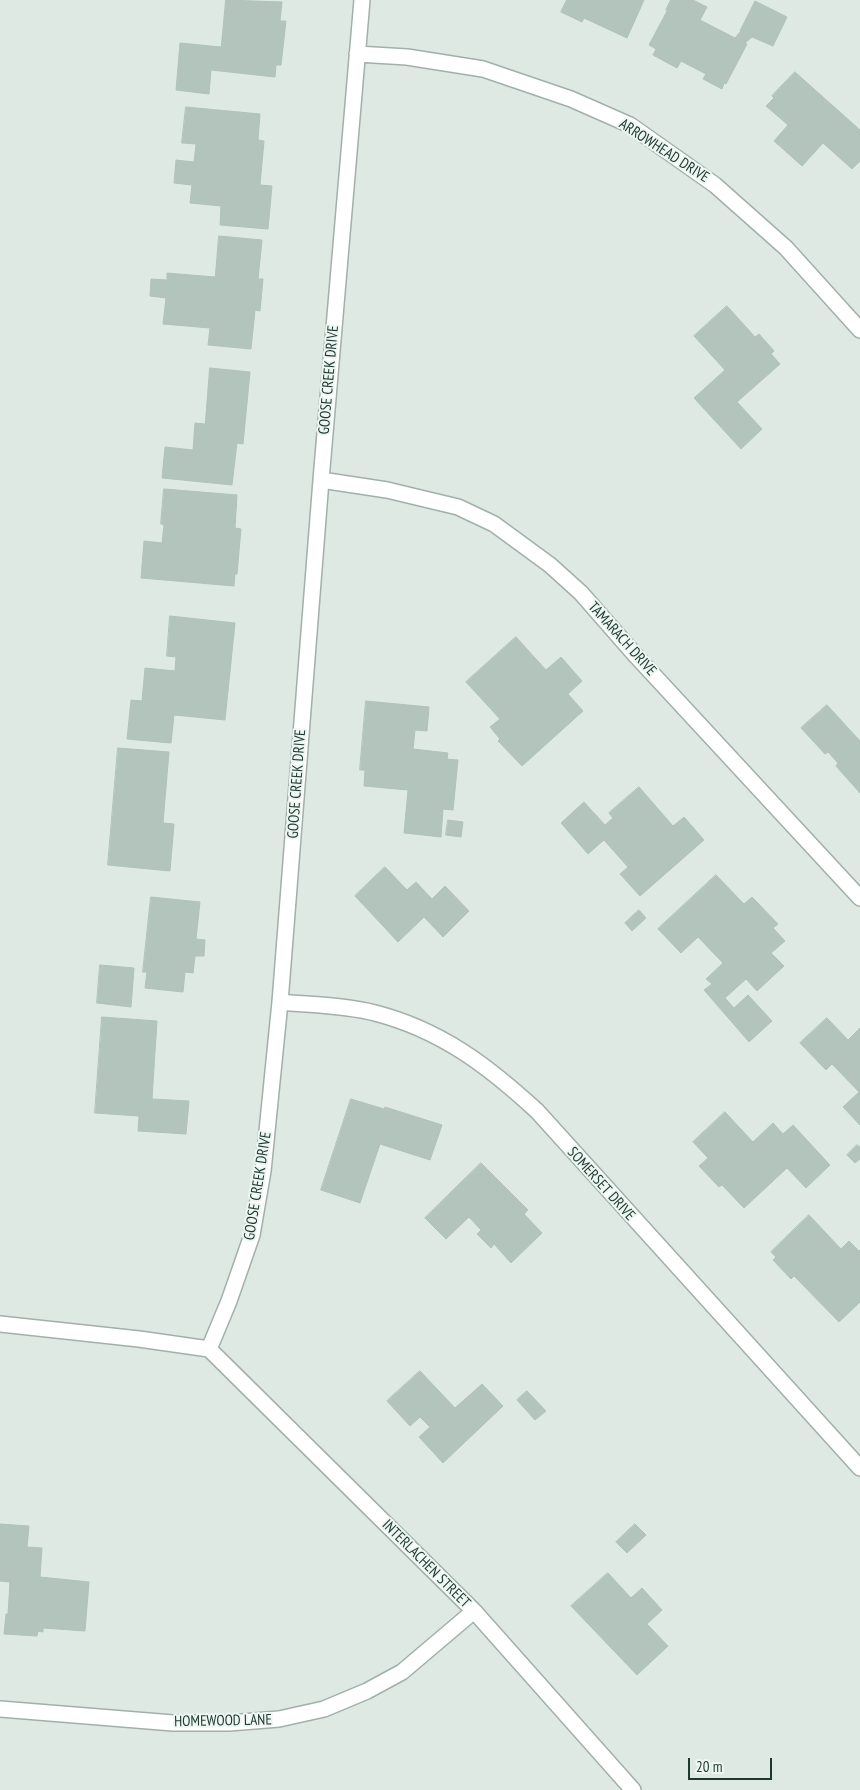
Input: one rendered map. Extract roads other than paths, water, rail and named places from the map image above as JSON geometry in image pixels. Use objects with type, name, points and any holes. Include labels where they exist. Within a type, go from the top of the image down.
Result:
[{"type":"street","name":"GOOSE CREEK DRIVE","points":[[208,1349],[229,1301],[252,1235],[263,1171],[280,1002],[321,480],[362,0]]},
{"type":"street","name":"ARROWHEAD DRIVE","points":[[357,54],[406,57],[483,69],[571,99],[630,125],[722,191],[786,248],[860,330]]},
{"type":"street","name":"TAMARACH DRIVE","points":[[321,480],[387,490],[458,506],[494,524],[550,565],[581,593],[860,898]]},
{"type":"street","name":"SOMERSET DRIVE","points":[[280,1002],[350,1008],[376,1013],[441,1038],[469,1055],[504,1081],[536,1111],[860,1468]]},
{"type":"street","points":[[0,1324],[139,1339],[208,1349]]},
{"type":"street","name":"INTERLACHEN STREET","points":[[208,1349],[474,1612],[633,1790]]},
{"type":"street","name":"HOMEWOOD LANE","points":[[0,1709],[173,1723],[229,1724],[279,1719],[324,1709],[367,1691],[402,1672],[474,1612]]}]
